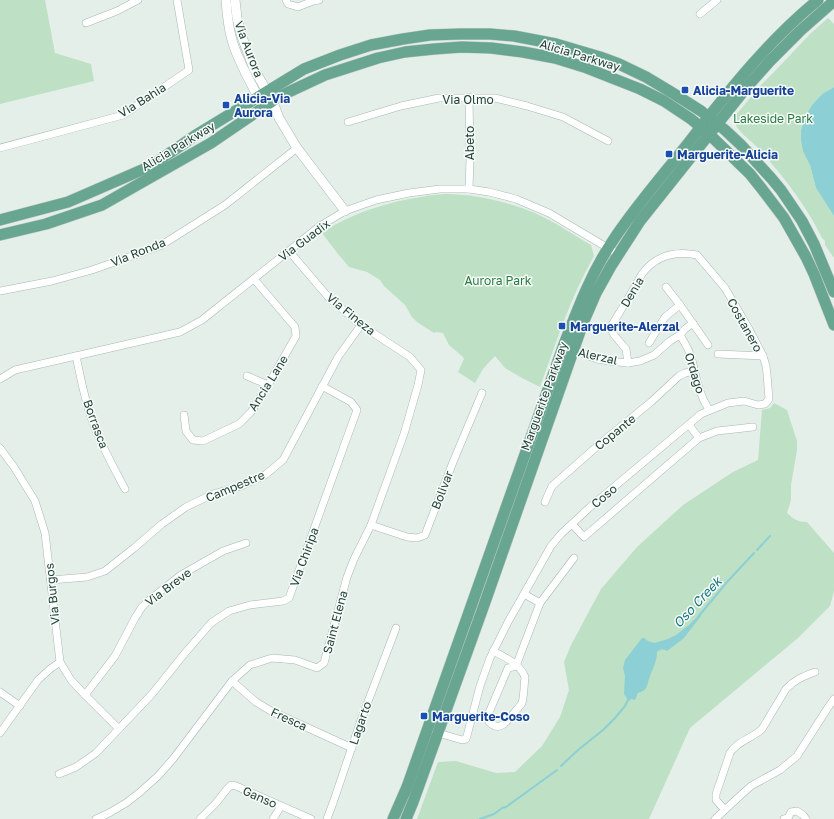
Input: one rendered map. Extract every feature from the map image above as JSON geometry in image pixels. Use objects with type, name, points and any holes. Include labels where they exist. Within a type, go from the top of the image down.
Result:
[{"type":"main road","name":"Marguerite Parkway","points":[[713,121],[736,83],[768,46],[818,0]]},
{"type":"main road","name":"Marguerite Parkway","points":[[568,349],[584,323],[596,293],[618,254],[705,131],[770,61],[800,31],[834,1]]},
{"type":"main road","name":"Alicia Parkway","points":[[0,220],[68,202],[151,166],[196,135],[304,68],[340,55],[371,46],[430,35],[490,34],[514,36],[556,44],[619,64],[646,77],[687,102],[713,121],[749,152],[781,190],[802,221],[814,244],[834,292]]},
{"type":"main road","name":"Alicia Parkway","points":[[0,234],[46,224],[102,205],[212,143],[280,96],[325,75],[378,58],[405,52],[462,47],[491,48],[555,58],[615,78],[664,101],[691,119],[750,174],[784,218],[814,274],[834,325]]},
{"type":"main road","name":"Marguerite Parkway","points":[[393,819],[433,731],[481,612],[568,349],[580,304],[588,285],[608,248],[632,213],[705,131]]},
{"type":"main road","name":"Marguerite Parkway","points":[[406,819],[413,802],[433,731]]},
{"type":"street","points":[[86,23],[117,11],[138,0]]},
{"type":"street","name":"Via Bahia","points":[[0,148],[122,115],[189,70],[177,0]]},
{"type":"street","name":"Via Aurora","points":[[226,0],[232,41],[241,62],[268,104],[279,118],[297,148],[345,211]]},
{"type":"street","name":"Via Aurora","points":[[234,0],[236,18],[262,94]]},
{"type":"street","points":[[286,0],[288,4],[298,7],[320,0]]},
{"type":"street","points":[[700,14],[717,0]]},
{"type":"street","name":"Via Olmo","points":[[348,122],[401,106],[439,98],[495,98],[563,117],[608,141]]},
{"type":"street","name":"Abeto","points":[[469,98],[469,189]]},
{"type":"street","name":"Via Ronda","points":[[0,292],[52,281],[92,270],[160,246],[225,205],[297,148]]},
{"type":"street","name":"Via Guadix","points":[[0,379],[15,370],[180,332],[202,320],[320,226],[345,211],[376,200],[409,193],[440,188],[469,189],[516,199],[549,213],[618,254]]},
{"type":"street","name":"Via Fineza","points":[[289,251],[329,298],[361,325],[410,357],[421,370]]},
{"type":"street","name":"Denia","points":[[628,363],[626,349],[611,329],[642,274],[649,266],[658,260],[673,254],[686,252],[697,255]]},
{"type":"street","name":"Costanero","points":[[697,255],[725,288],[763,356],[767,374],[769,399],[765,404]]},
{"type":"street","name":"Ancia Lane","points":[[184,415],[186,430],[193,440],[203,441],[239,424],[251,412],[296,336],[295,327],[254,279]]},
{"type":"street","points":[[666,287],[708,345]]},
{"type":"street","points":[[649,343],[665,317],[680,305]]},
{"type":"street","name":"Alerzal","points":[[568,349],[608,361],[628,363],[654,355],[693,323]]},
{"type":"street","name":"Campestre","points":[[51,580],[87,577],[105,571],[162,524],[186,507],[213,494],[241,486],[265,475],[283,460],[338,357],[361,325]]},
{"type":"street","name":"Ordago","points":[[680,335],[692,359],[700,394],[709,410]]},
{"type":"street","points":[[718,354],[763,356]]},
{"type":"street","name":"Borrasca","points":[[76,356],[86,401],[94,424],[104,448],[125,489]]},
{"type":"street","name":"Saint Elena","points":[[96,819],[126,803],[158,776],[173,759],[232,681],[250,665],[272,658],[295,660],[317,668],[324,663],[347,577],[371,525],[404,434],[421,370]]},
{"type":"street","name":"Copante","points":[[545,502],[552,486],[602,442],[651,402],[679,376],[694,371]]},
{"type":"street","points":[[247,376],[268,385]]},
{"type":"street","name":"Via Chiripa","points":[[59,774],[76,767],[96,753],[152,694],[211,623],[229,611],[250,605],[283,601],[289,598],[357,410],[351,402],[322,386]]},
{"type":"street","name":"Bolivar","points":[[371,525],[407,537],[417,538],[424,535],[452,462],[482,393]]},
{"type":"street","name":"Coso","points":[[433,731],[462,740],[466,739],[480,686],[493,651],[551,546],[561,534],[701,414],[728,403],[744,401],[758,405],[765,404]]},
{"type":"street","points":[[689,425],[699,438]]},
{"type":"street","name":"Coso","points":[[572,524],[584,537],[699,438],[717,431],[754,427]]},
{"type":"street","name":"Via Burgos","points":[[0,448],[35,501],[45,533],[60,662],[71,680],[119,729]]},
{"type":"street","name":"Via Breve","points":[[85,695],[116,656],[135,618],[147,602],[181,575],[223,551],[246,543]]},
{"type":"street","points":[[516,666],[540,603],[574,558]]},
{"type":"street","points":[[524,594],[540,603]]},
{"type":"street","name":"Lagarto","points":[[327,819],[361,720],[396,628]]},
{"type":"street","points":[[493,651],[507,658],[516,666],[525,677],[522,704],[501,726],[492,726],[489,722],[488,715],[508,668],[516,666]]},
{"type":"street","points":[[0,734],[38,680],[50,668],[60,662]]},
{"type":"street","points":[[725,810],[716,800],[716,794],[730,753],[739,744],[757,734],[790,684],[798,678],[815,672]]},
{"type":"street","name":"Fresca","points":[[232,681],[256,702],[271,711],[352,748]]},
{"type":"street","points":[[0,692],[20,706]]},
{"type":"street","points":[[715,819],[751,786],[780,770],[797,756],[834,699]]},
{"type":"street","name":"Ganso","points":[[200,819],[231,785],[311,819]]},
{"type":"street","points":[[273,819],[281,806]]},
{"type":"street","points":[[787,819],[791,812],[797,811],[804,815],[806,819]]},
{"type":"green space","points":[[0,0],[45,0],[55,53],[91,64],[94,81],[0,104]]},
{"type":"green space","name":"Lakeside Park","points":[[828,18],[834,24],[834,87],[822,94],[812,105],[805,117],[801,130],[816,188],[834,216],[834,258],[792,189],[774,166],[739,130],[736,125],[735,118],[735,116],[761,85],[810,34]]},
{"type":"green space","name":"Aurora Park","points":[[457,194],[496,200],[532,212],[549,220],[591,245],[594,256],[585,272],[571,304],[540,387],[505,368],[495,356],[483,369],[475,383],[458,372],[464,359],[449,345],[443,333],[434,333],[417,322],[412,317],[405,305],[384,286],[380,280],[367,272],[349,267],[322,233],[335,225],[365,211],[414,198]]},
{"type":"green space","points":[[774,403],[787,410],[797,441],[797,450],[791,485],[791,500],[787,513],[796,520],[807,522],[834,553],[834,591],[830,606],[798,638],[690,728],[649,819],[417,819],[438,762],[456,761],[496,773],[515,772],[542,746],[560,717],[569,690],[564,662],[571,645],[601,589],[637,547],[683,505],[733,472],[758,460],[762,410],[770,408]]},
{"type":"water","points":[[834,87],[834,216],[816,188],[810,165],[803,151],[801,130],[805,117],[812,105],[822,94]]},
{"type":"water","points":[[699,615],[701,616],[684,638],[667,651],[660,650],[657,652],[656,661],[646,688],[638,693],[635,700],[631,699],[629,701],[624,694],[625,676],[623,668],[625,660],[642,638],[654,643],[668,639],[689,625]]},
{"type":"waterway","name":"Oso Creek","points":[[757,550],[770,536]]},
{"type":"waterway","name":"Oso Creek","points":[[698,617],[727,582],[754,553]]},
{"type":"waterway","name":"Oso Creek","points":[[561,766],[603,730],[625,706],[629,698]]},
{"type":"waterway","name":"Oso Creek","points":[[480,819],[494,814],[506,807],[557,770]]},
{"type":"place","name":"Alicia-Marguerite","points":[[685,90]]},
{"type":"place","name":"Alicia-Via Aurora","points":[[226,105]]},
{"type":"place","name":"Marguerite-Alicia","points":[[669,154]]},
{"type":"place","name":"Marguerite-Alerzal","points":[[562,326]]},
{"type":"place","name":"Marguerite-Coso","points":[[424,716]]}]
